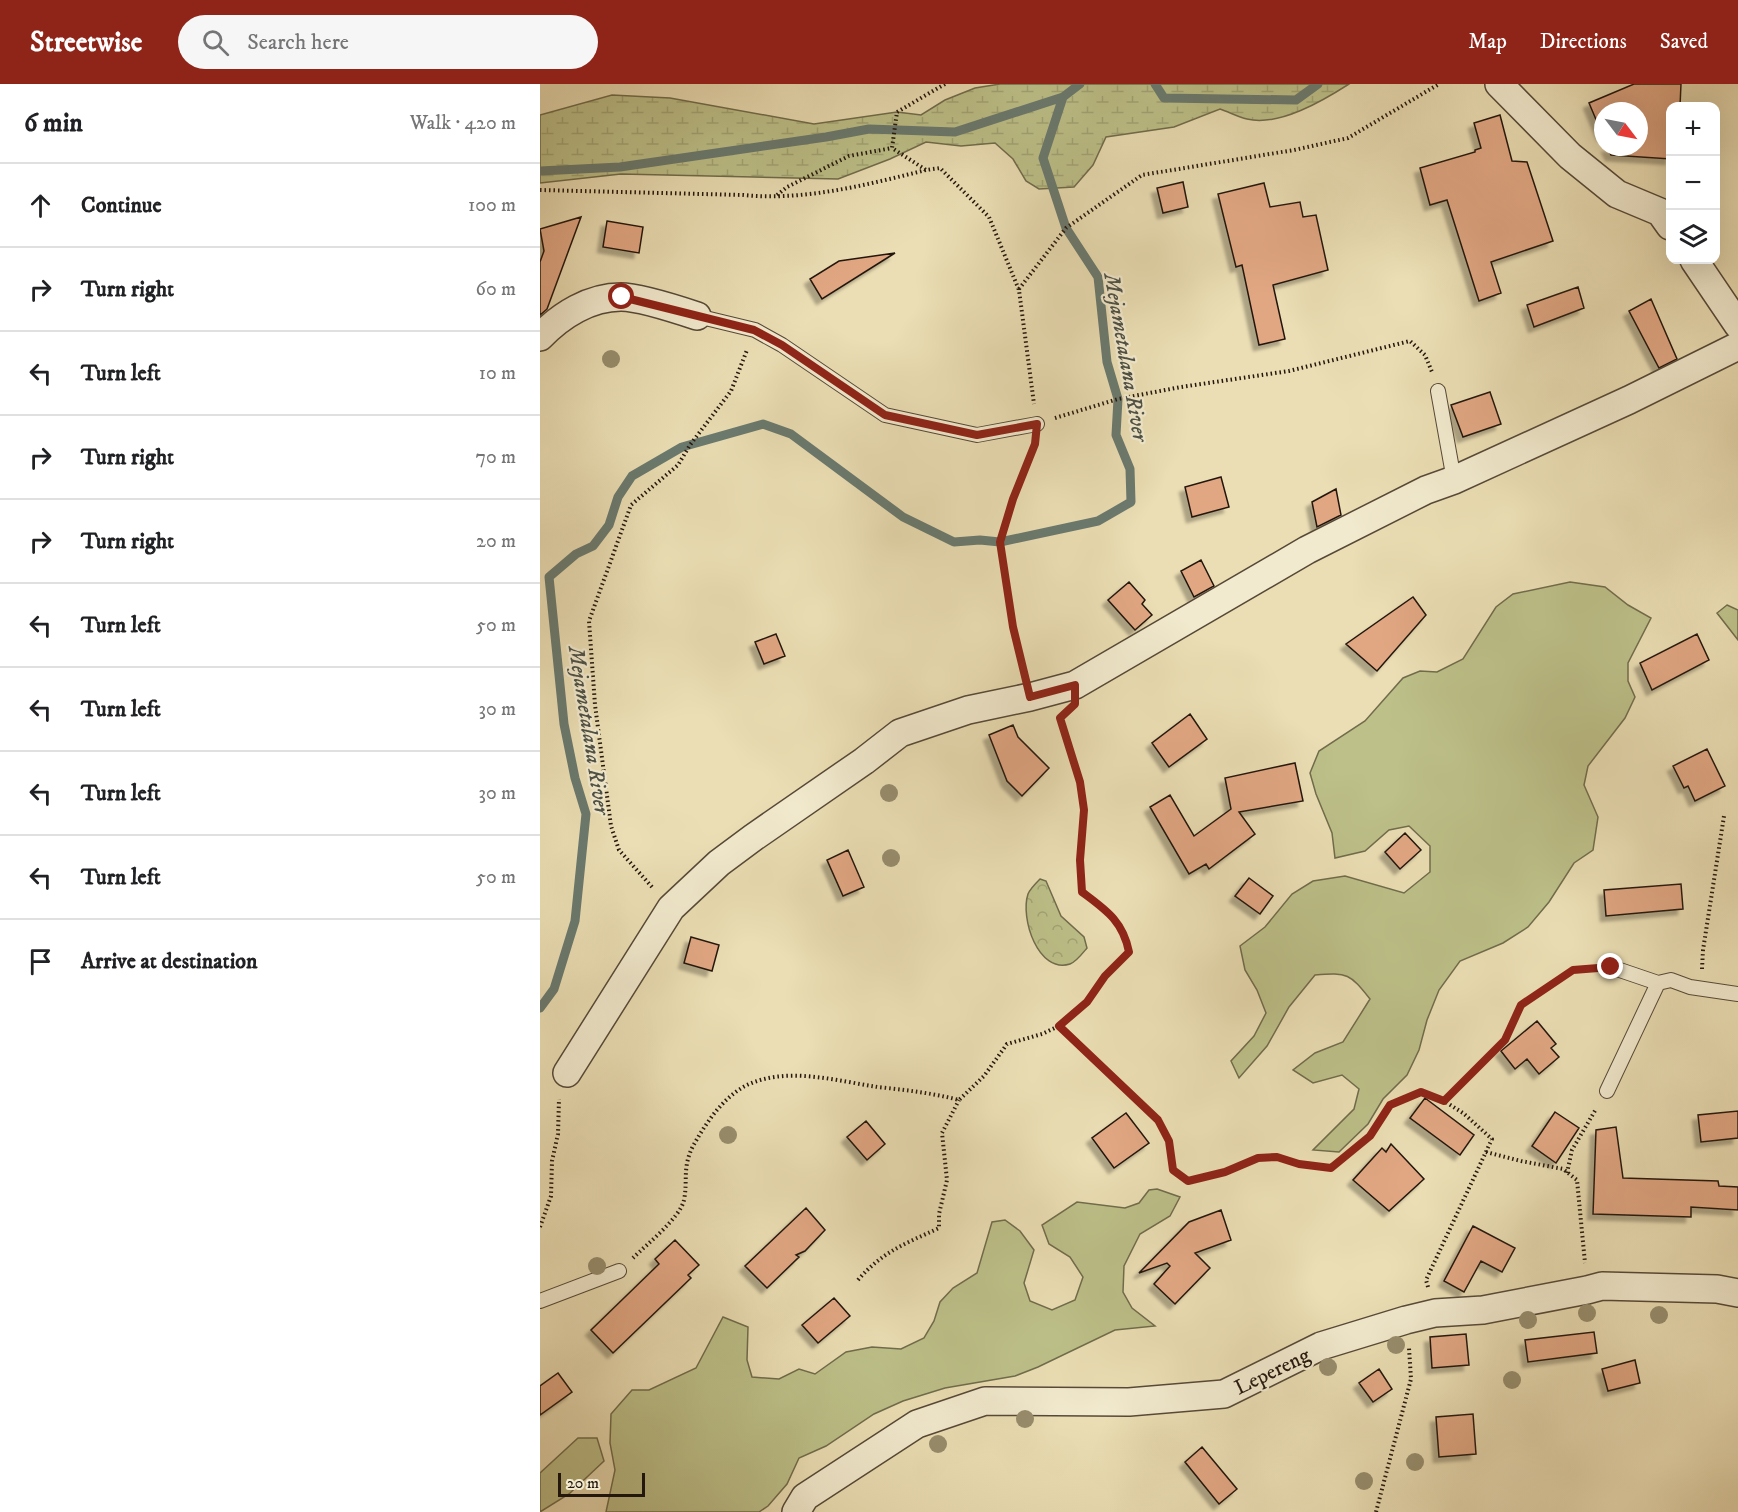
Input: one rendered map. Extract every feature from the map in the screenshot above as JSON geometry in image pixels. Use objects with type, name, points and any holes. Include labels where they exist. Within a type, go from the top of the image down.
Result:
[{"type":"street","points":[[1499,84],[1570,156],[1617,194],[1660,212],[1666,220]]},
{"type":"street","points":[[1697,264],[1738,325]]},
{"type":"street","points":[[540,337],[568,314],[591,302],[622,297],[698,316]]},
{"type":"street","points":[[567,1073],[671,908],[745,843],[864,761],[900,733],[968,710],[1075,685],[1307,550],[1426,490],[1454,480],[1629,400],[1738,346]]},
{"type":"street","name":"Lepereng","points":[[796,1512],[805,1497],[917,1424],[985,1401],[1129,1402],[1224,1394],[1322,1347],[1406,1320],[1435,1314],[1483,1310],[1602,1286],[1717,1289],[1738,1293]]},
{"type":"lane","points":[[698,316],[754,330],[782,345],[885,415],[977,435],[1037,424]]},
{"type":"lane","points":[[1438,391],[1454,480]]},
{"type":"lane","points":[[1611,967],[1658,983],[1671,980],[1690,987],[1738,994]]},
{"type":"lane","points":[[1607,1091],[1658,983]]},
{"type":"lane","points":[[540,1301],[619,1271]]},
{"type":"path","points":[[892,148],[897,112],[945,84]]},
{"type":"path","points":[[1019,290],[1066,228],[1142,175],[1294,150],[1348,138],[1439,84]]},
{"type":"path","points":[[776,196],[787,187],[849,156],[892,148],[926,170]]},
{"type":"path","points":[[540,190],[776,196],[851,189],[940,168],[989,216],[1019,290],[1037,424],[1035,444],[1013,499],[1000,542],[1013,627],[1030,697]]},
{"type":"path","points":[[671,908],[619,850],[611,826],[596,714],[589,621],[631,505],[678,465],[690,445],[731,391],[754,330]]},
{"type":"path","points":[[1037,424],[1118,399],[1288,371],[1410,341],[1425,355],[1438,391]]},
{"type":"path","points":[[858,1280],[872,1264],[888,1252],[939,1228],[939,1214],[947,1180],[942,1133],[959,1100],[984,1076],[1007,1044],[1042,1034],[1059,1026],[1087,1002],[1105,976],[1129,952],[1126,936],[1111,914],[1082,892],[1080,860],[1084,810],[1080,782],[1060,718],[1075,704],[1075,685]]},
{"type":"path","points":[[1702,988],[1703,950],[1724,816]]},
{"type":"path","points":[[1444,1101],[1505,1040],[1521,1005],[1573,970],[1611,967]]},
{"type":"path","points":[[1059,1026],[1158,1120],[1169,1141],[1173,1170],[1188,1181],[1225,1172],[1258,1158],[1277,1157],[1299,1164],[1331,1168],[1370,1136],[1390,1105],[1421,1092],[1444,1101],[1463,1113],[1492,1139],[1426,1280],[1435,1314]]},
{"type":"path","points":[[540,1227],[551,1196],[552,1161],[558,1134],[559,1094],[567,1073]]},
{"type":"path","points":[[619,1271],[669,1223],[684,1201],[685,1170],[692,1149],[708,1121],[728,1098],[747,1085],[772,1077],[801,1076],[930,1092],[959,1100]]},
{"type":"path","points":[[1567,1173],[1572,1150],[1607,1091]]},
{"type":"path","points":[[1486,1152],[1563,1169],[1577,1180],[1587,1290]]},
{"type":"path","points":[[1376,1512],[1411,1379],[1406,1320]]},
{"type":"green space","points":[[1000,84],[1349,84],[1287,116],[1260,120],[1247,119],[1220,109],[1174,127],[1106,137],[1093,165],[1074,187],[1039,189],[1026,181],[1013,159],[995,143],[961,146],[926,142],[838,179],[621,174],[540,183],[540,115],[612,95],[670,98],[814,124],[897,112],[921,115],[945,100],[975,88]]},
{"type":"green space","points":[[1570,582],[1605,587],[1628,605],[1651,618],[1628,663],[1628,681],[1635,697],[1625,718],[1588,766],[1584,785],[1598,817],[1593,850],[1574,863],[1549,902],[1528,927],[1503,943],[1460,961],[1439,990],[1427,1020],[1419,1050],[1407,1075],[1383,1099],[1368,1124],[1339,1152],[1313,1150],[1354,1109],[1359,1089],[1342,1075],[1313,1083],[1293,1070],[1315,1053],[1343,1042],[1370,999],[1358,984],[1347,976],[1315,975],[1289,1007],[1267,1046],[1239,1078],[1231,1061],[1254,1036],[1266,1013],[1257,990],[1245,970],[1240,946],[1265,927],[1292,894],[1313,881],[1345,876],[1404,893],[1430,872],[1430,846],[1409,826],[1389,830],[1365,851],[1335,858],[1332,833],[1310,773],[1319,751],[1365,721],[1403,678],[1420,671],[1437,672],[1463,659],[1496,607],[1513,594]]},
{"type":"green space","points":[[1727,605],[1738,610],[1738,640],[1717,613]]},
{"type":"green space","points":[[1040,879],[1046,881],[1061,916],[1084,937],[1087,948],[1077,960],[1070,964],[1059,965],[1049,961],[1034,942],[1029,929],[1026,904],[1028,894]]},
{"type":"green space","points":[[1157,1189],[1180,1197],[1170,1216],[1140,1234],[1124,1266],[1123,1292],[1132,1308],[1155,1326],[1115,1330],[1015,1376],[945,1388],[903,1401],[874,1414],[826,1446],[799,1458],[787,1484],[768,1506],[759,1512],[606,1512],[615,1470],[610,1443],[611,1414],[632,1390],[649,1390],[696,1368],[723,1317],[748,1327],[747,1360],[752,1377],[779,1379],[799,1369],[815,1374],[846,1352],[872,1347],[901,1349],[924,1338],[934,1321],[940,1302],[953,1288],[977,1273],[992,1222],[1005,1220],[1020,1231],[1034,1250],[1024,1283],[1030,1301],[1052,1310],[1075,1300],[1083,1277],[1070,1257],[1049,1244],[1042,1225],[1077,1202],[1125,1208],[1139,1203],[1149,1190]]},
{"type":"green space","points":[[578,1438],[597,1438],[604,1461],[569,1494],[540,1512],[540,1473]]},
{"type":"building","points":[[1634,84],[1681,84],[1680,102],[1666,102],[1666,159],[1626,156],[1648,156],[1648,102],[1594,102],[1594,115],[1589,103]]},
{"type":"building","points":[[1500,115],[1512,161],[1527,162],[1553,241],[1491,262],[1501,293],[1479,301],[1447,200],[1430,205],[1420,168],[1475,152],[1481,148],[1474,123]]},
{"type":"building","points":[[1183,182],[1188,207],[1163,213],[1157,188]]},
{"type":"building","points":[[1264,183],[1270,207],[1300,202],[1303,217],[1316,215],[1328,270],[1273,285],[1285,339],[1259,345],[1242,265],[1236,267],[1218,194]]},
{"type":"building","points":[[581,217],[547,309],[540,315],[540,262],[544,251],[540,229]]},
{"type":"building","points":[[607,221],[643,227],[639,253],[603,247]]},
{"type":"building","points":[[895,253],[822,299],[810,279],[839,261]]},
{"type":"building","points":[[1578,287],[1584,308],[1534,327],[1527,305]]},
{"type":"building","points":[[1651,299],[1677,359],[1659,368],[1629,311]]},
{"type":"building","points":[[1490,392],[1501,424],[1463,437],[1451,405]]},
{"type":"building","points":[[1221,477],[1229,507],[1192,517],[1185,487]]},
{"type":"building","points":[[1336,489],[1341,515],[1317,527],[1312,502]]},
{"type":"building","points":[[1201,560],[1214,586],[1194,597],[1181,571]]},
{"type":"building","points":[[1129,582],[1145,600],[1142,604],[1152,615],[1135,630],[1108,600]]},
{"type":"building","points":[[1413,597],[1426,615],[1377,671],[1346,644]]},
{"type":"building","points":[[776,634],[785,656],[764,664],[755,642]]},
{"type":"building","points":[[1697,634],[1709,660],[1652,690],[1640,663]]},
{"type":"building","points":[[1190,714],[1207,739],[1169,767],[1152,743]]},
{"type":"building","points":[[1013,725],[1018,737],[1049,768],[1022,796],[1007,781],[989,735]]},
{"type":"building","points":[[1707,749],[1725,786],[1695,801],[1688,786],[1684,788],[1673,766]]},
{"type":"building","points":[[1295,763],[1303,801],[1239,812],[1255,834],[1209,869],[1206,864],[1189,874],[1150,807],[1170,795],[1194,836],[1231,809],[1225,778]]},
{"type":"building","points":[[1405,833],[1421,850],[1400,869],[1385,852]]},
{"type":"building","points":[[848,850],[864,887],[843,896],[827,860]]},
{"type":"building","points":[[1249,878],[1273,896],[1260,914],[1235,896]]},
{"type":"building","points":[[1681,884],[1683,909],[1606,916],[1604,890]]},
{"type":"building","points":[[691,937],[719,945],[712,971],[684,963]]},
{"type":"building","points":[[1537,1021],[1556,1044],[1551,1048],[1559,1057],[1539,1074],[1527,1059],[1515,1069],[1501,1051]]},
{"type":"building","points":[[1425,1098],[1474,1135],[1460,1155],[1410,1118]]},
{"type":"building","points":[[1738,1111],[1738,1138],[1701,1142],[1698,1115]]},
{"type":"building","points":[[1555,1112],[1579,1128],[1556,1163],[1532,1146]]},
{"type":"building","points":[[1126,1113],[1149,1143],[1114,1168],[1092,1138]]},
{"type":"building","points":[[866,1121],[885,1144],[867,1160],[847,1137]]},
{"type":"building","points":[[1616,1127],[1623,1178],[1718,1181],[1719,1186],[1738,1187],[1738,1210],[1691,1207],[1691,1217],[1593,1214],[1596,1130]]},
{"type":"building","points":[[1391,1144],[1424,1179],[1389,1211],[1353,1180],[1382,1148],[1386,1152]]},
{"type":"building","points":[[806,1208],[825,1230],[805,1251],[796,1255],[799,1257],[767,1288],[745,1266]]},
{"type":"building","points":[[1221,1210],[1231,1240],[1195,1253],[1210,1268],[1175,1304],[1154,1284],[1170,1266],[1167,1263],[1139,1273],[1189,1222]]},
{"type":"building","points":[[1473,1226],[1515,1248],[1502,1272],[1481,1261],[1464,1292],[1444,1281]]},
{"type":"building","points":[[675,1240],[699,1265],[688,1275],[691,1278],[613,1353],[591,1330],[659,1264],[655,1259]]},
{"type":"building","points":[[834,1298],[850,1316],[818,1343],[802,1325]]},
{"type":"building","points":[[1594,1332],[1597,1353],[1528,1362],[1525,1340]]},
{"type":"building","points":[[1466,1334],[1469,1365],[1432,1368],[1430,1337]]},
{"type":"building","points":[[1635,1360],[1640,1383],[1608,1391],[1602,1369]]},
{"type":"building","points":[[1379,1369],[1392,1389],[1373,1402],[1359,1383]]},
{"type":"building","points":[[558,1373],[572,1392],[540,1415],[540,1386]]},
{"type":"building","points":[[1473,1414],[1476,1454],[1439,1457],[1436,1417]]},
{"type":"building","points":[[1202,1447],[1237,1489],[1219,1504],[1185,1462]]},
{"type":"waterway","name":"Mejametalana River","points":[[540,1008],[554,989],[575,921],[586,814],[575,778],[564,724],[549,577],[576,554],[593,546],[609,525],[618,497],[632,476],[682,447],[763,424],[791,434],[903,517],[954,542],[980,540],[1000,542],[1098,521],[1131,502],[1130,469],[1116,435],[1118,399],[1107,362],[1098,277],[1066,228],[1043,158],[1063,97],[1080,84]]},
{"type":"waterway","name":"Mejametalana River","points":[[1155,84],[1164,98],[1296,100],[1318,84]]},
{"type":"waterway","points":[[540,171],[620,167],[869,129],[955,132],[1063,97]]},
{"type":"route","points":[[622,297],[754,330],[782,345],[885,415],[977,435],[1037,424],[1035,444],[1013,499],[1000,542],[1013,627],[1030,697],[1075,685],[1075,704],[1060,718],[1080,782],[1084,810],[1080,860],[1082,892],[1111,914],[1126,936],[1129,952],[1105,976],[1087,1002],[1059,1026],[1158,1120],[1169,1141],[1173,1170],[1188,1181],[1225,1172],[1258,1158],[1277,1157],[1299,1164],[1331,1168],[1370,1136],[1390,1105],[1421,1092],[1444,1101],[1505,1040],[1521,1005],[1573,970],[1611,967]]}]
